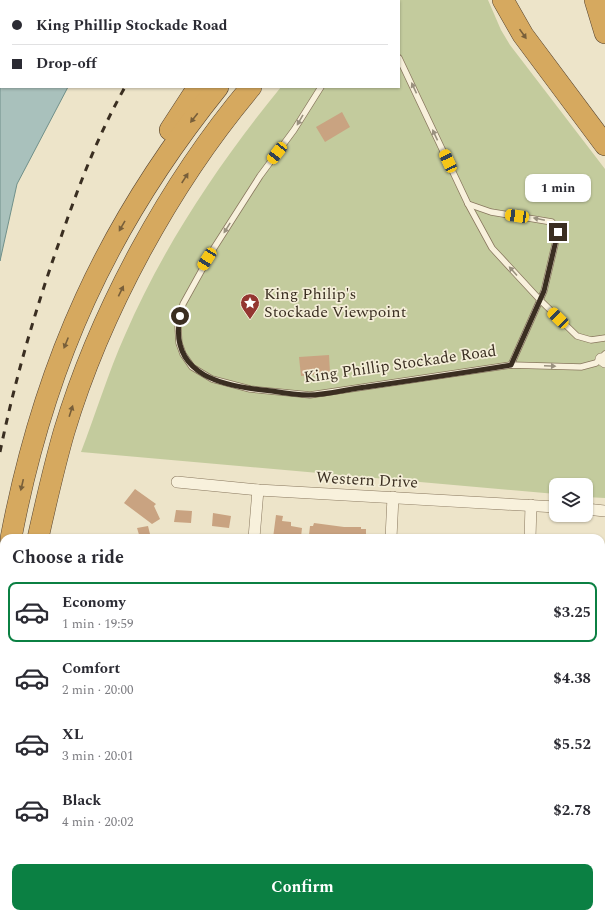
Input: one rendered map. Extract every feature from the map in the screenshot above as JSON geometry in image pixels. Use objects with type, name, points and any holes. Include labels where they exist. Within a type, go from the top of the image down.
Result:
[{"type":"highway","points":[[503,0],[523,35],[605,145]]},
{"type":"highway","points":[[595,0],[605,33]]},
{"type":"highway","points":[[136,201],[143,182],[163,141],[197,88]]},
{"type":"highway","points":[[12,534],[31,450],[52,380],[81,307],[116,236],[136,201],[180,135],[217,88]]},
{"type":"highway","points":[[39,534],[64,431],[105,323],[160,219],[202,153],[250,88]]},
{"type":"street","name":"Western Drive","points":[[177,482],[258,490],[549,506]]},
{"type":"street","points":[[254,534],[258,490]]},
{"type":"street","points":[[390,534],[392,497]]},
{"type":"street","points":[[530,534],[531,505]]},
{"type":"street","points":[[593,509],[605,510]]},
{"type":"lane","points":[[400,60],[468,204],[492,248],[540,300],[577,336],[591,340],[605,338]]},
{"type":"lane","name":"King Phillip Stockade Road","points":[[320,88],[294,130],[246,198],[200,271],[184,304],[178,327],[179,343],[185,358],[198,371],[214,380],[250,389],[310,395],[511,365],[581,367],[596,363],[604,358]]},
{"type":"lane","name":"King Phillip Stockade Road","points":[[468,204],[491,212],[552,222],[558,232],[544,291],[511,365]]},
{"type":"green space","points":[[400,0],[488,0],[501,30],[510,45],[605,169],[605,498],[593,497],[593,478],[549,478],[549,493],[81,452],[119,349],[140,302],[175,237],[194,206],[236,145],[280,88],[400,88]]},
{"type":"water","points":[[0,88],[67,88],[17,184],[0,261]]},
{"type":"building","points":[[342,112],[350,127],[325,142],[316,127]]},
{"type":"building","points":[[329,355],[330,373],[301,376],[299,357]]},
{"type":"building","points":[[135,489],[156,504],[154,506],[160,519],[152,524],[124,503]]},
{"type":"building","points":[[176,510],[192,511],[191,523],[174,522]]},
{"type":"building","points":[[213,513],[231,516],[229,528],[212,526]]},
{"type":"building","points":[[276,515],[283,516],[282,521],[291,522],[291,526],[302,528],[301,534],[274,534]]},
{"type":"building","points":[[314,523],[344,527],[361,527],[361,529],[366,529],[366,534],[309,534],[310,526],[313,526]]},
{"type":"building","points":[[148,526],[150,534],[139,534],[137,528]]},
{"type":"railway","points":[[0,452],[19,370],[52,263],[90,160],[106,123],[124,88]]},
{"type":"place","name":"King Philip's Stockade Viewpoint","points":[[250,320]]},
{"type":"route","points":[[180,316],[178,327],[179,343],[185,358],[192,367],[203,375],[212,379],[250,389],[310,395],[511,365],[519,343],[544,291],[558,232]]}]
